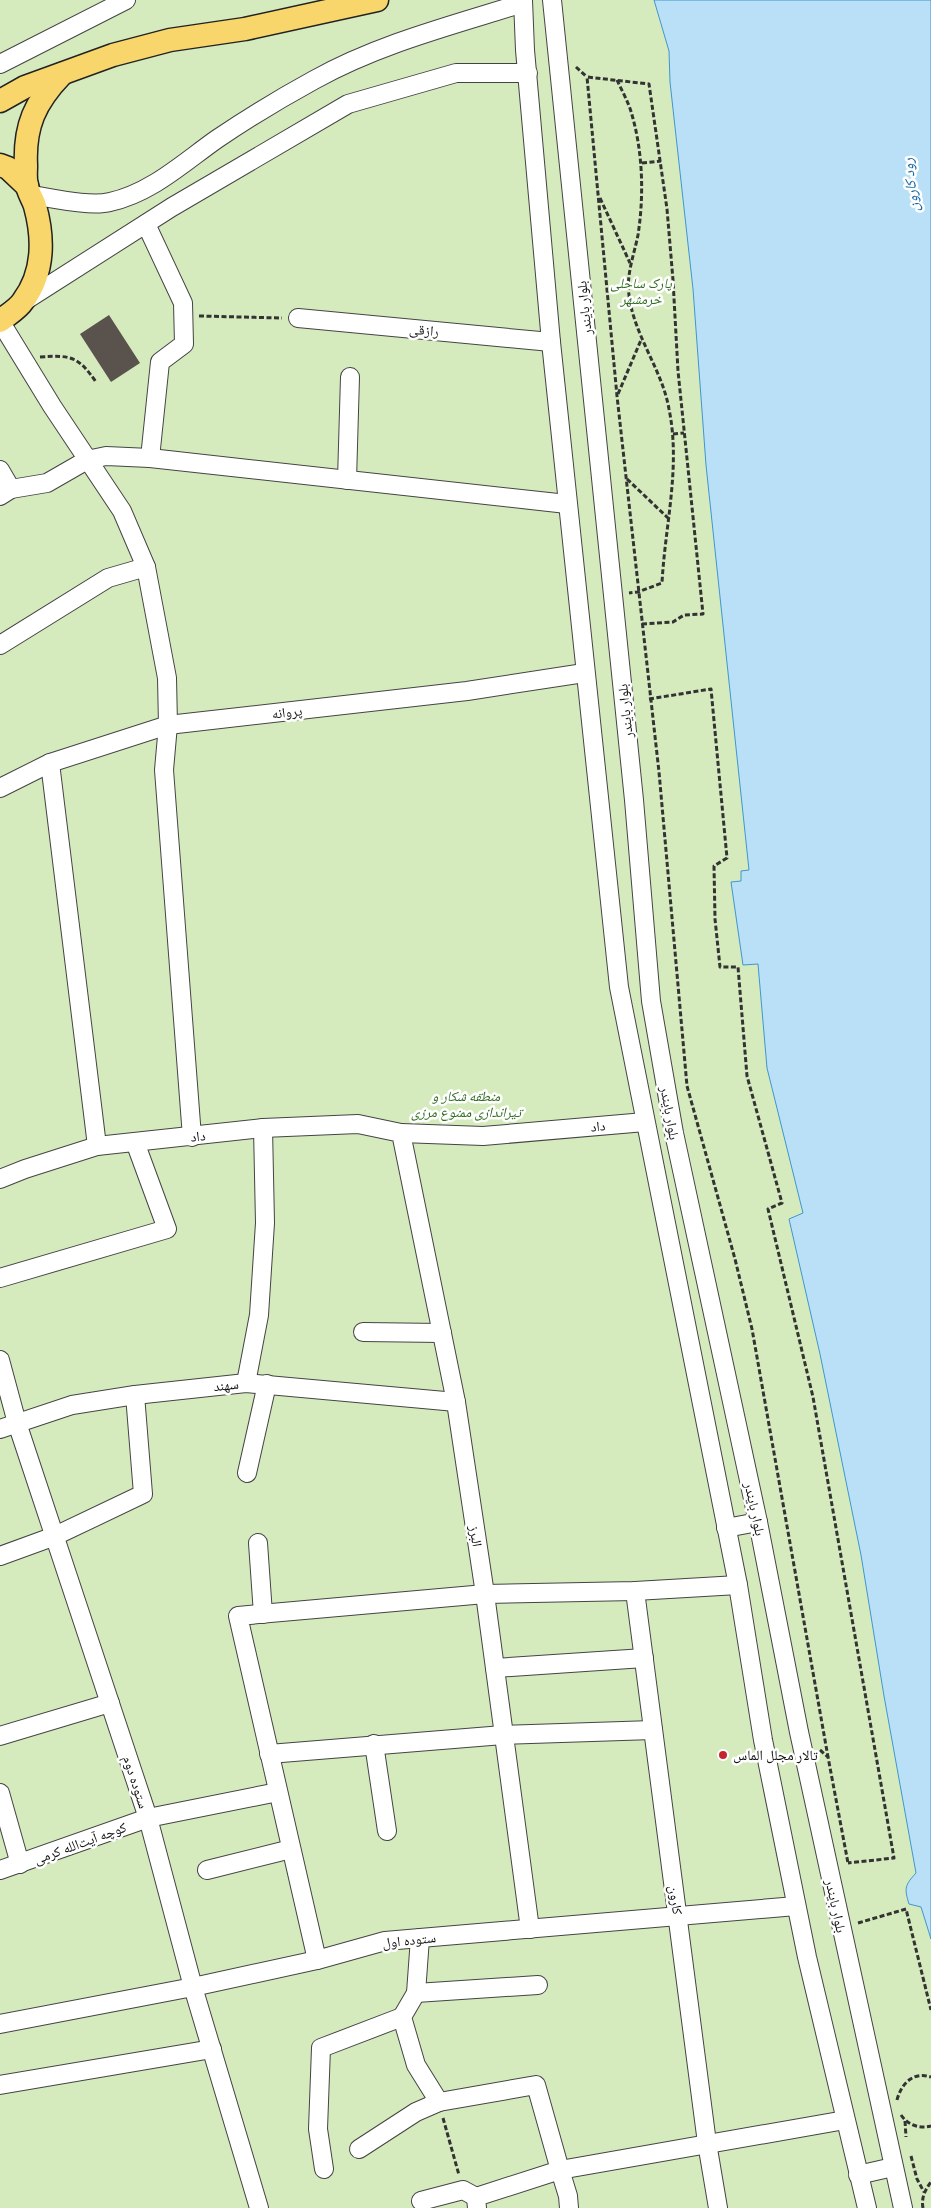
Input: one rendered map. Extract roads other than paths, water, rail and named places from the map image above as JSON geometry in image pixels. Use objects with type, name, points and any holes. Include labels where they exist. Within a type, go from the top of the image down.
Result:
[{"type":"main road","points":[[0,101],[25,88],[64,72],[113,55],[170,40],[245,29],[377,0]]},
{"type":"main road","points":[[0,321],[23,302],[33,283],[41,259],[41,232],[29,190],[27,132],[36,108],[47,90],[64,72]]},
{"type":"main road","points":[[0,165],[8,168],[29,190]]},
{"type":"street","points":[[0,64],[126,0]]},
{"type":"street","name":"بلوار بایندر","points":[[552,0],[634,800],[651,1000],[674,1133],[758,1522],[799,1732],[903,2208]]},
{"type":"street","points":[[29,190],[78,202],[108,203],[131,196],[152,185],[218,138],[314,79],[406,40],[523,1]]},
{"type":"street","name":"بلوار بایندر","points":[[523,1],[551,342],[584,673],[619,987],[738,1585],[763,1740],[796,1906],[866,2208]]},
{"type":"street","points":[[23,302],[146,224],[348,104],[456,73],[528,73]]},
{"type":"street","points":[[146,224],[183,303],[184,344],[160,362],[150,458]]},
{"type":"street","name":"رازقی","points":[[298,318],[551,342]]},
{"type":"street","points":[[0,321],[87,460],[122,512],[146,567],[167,678],[168,725],[164,770],[192,1137]]},
{"type":"street","points":[[347,480],[350,377]]},
{"type":"street","points":[[0,470],[6,493],[47,482],[87,460],[106,456],[150,458],[567,504]]},
{"type":"street","points":[[0,645],[108,578],[146,567]]},
{"type":"street","name":"پروانه","points":[[0,788],[50,763],[168,725],[468,691],[584,673]]},
{"type":"street","points":[[50,763],[97,1146]]},
{"type":"street","name":"داد","points":[[0,1179],[97,1146],[263,1128],[358,1124],[402,1139],[482,1136],[645,1122]]},
{"type":"street","points":[[246,1382],[259,1315],[265,1223],[263,1128]]},
{"type":"street","name":"البرز","points":[[402,1139],[456,1402],[485,1594],[530,1930]]},
{"type":"street","points":[[0,1278],[167,1229],[135,1142]]},
{"type":"street","points":[[363,1332],[442,1333]]},
{"type":"street","name":"ستوده دوم","points":[[0,1360],[17,1423],[148,1818],[193,1987],[259,2208]]},
{"type":"street","name":"سهند","points":[[0,1429],[72,1405],[135,1395],[246,1382],[456,1402]]},
{"type":"street","points":[[247,1473],[267,1384]]},
{"type":"street","points":[[0,1556],[55,1536],[143,1494],[135,1395]]},
{"type":"street","points":[[726,1528],[758,1522]]},
{"type":"street","points":[[258,1542],[263,1614]]},
{"type":"street","points":[[317,1960],[238,1616],[485,1594],[635,1591],[738,1585]]},
{"type":"street","name":"کارون","points":[[635,1591],[707,2143],[718,2208]]},
{"type":"street","points":[[495,1668],[644,1658]]},
{"type":"street","points":[[0,1736],[110,1703]]},
{"type":"street","points":[[269,1754],[503,1735],[653,1730]]},
{"type":"street","points":[[374,1744],[387,1831]]},
{"type":"street","name":"کوچه آیت‌الله کرمی","points":[[0,1870],[148,1818],[278,1792]]},
{"type":"street","points":[[0,1793],[20,1864]]},
{"type":"street","points":[[207,1870],[291,1849]]},
{"type":"street","name":"ستوده اول","points":[[0,2024],[193,1987],[317,1960],[385,1940],[530,1930],[678,1915],[796,1906]]},
{"type":"street","points":[[324,2169],[318,2129],[321,2048],[402,2017],[416,1993],[420,1938]]},
{"type":"street","points":[[416,1993],[538,1985]]},
{"type":"street","points":[[402,2017],[416,2065],[438,2102]]},
{"type":"street","points":[[0,2085],[212,2049]]},
{"type":"street","points":[[359,2149],[416,2112],[438,2102],[536,2085],[568,2196],[569,2208]]},
{"type":"street","points":[[421,2201],[472,2198],[560,2170],[845,2120]]},
{"type":"street","points":[[858,2175],[893,2167]]},
{"type":"water","name":"رود کارون","points":[[654,0],[931,0],[931,1939],[921,1907],[909,1904],[906,1894],[906,1887],[916,1873],[861,1555],[820,1354],[789,1219],[803,1213],[767,1068],[758,964],[743,965],[731,882],[741,881],[741,871],[749,870],[706,465],[693,289],[670,82],[669,51]]},
{"type":"place","name":"تالار مجلل الماس","points":[[723,1755]]},
{"type":"park label","name":"پارک ساحلی خرمشهر","points":[[641,292]]},
{"type":"park label","name":"منطقه شکار و تیراندازی ممنوع مرزی","points":[[466,1104]]}]
